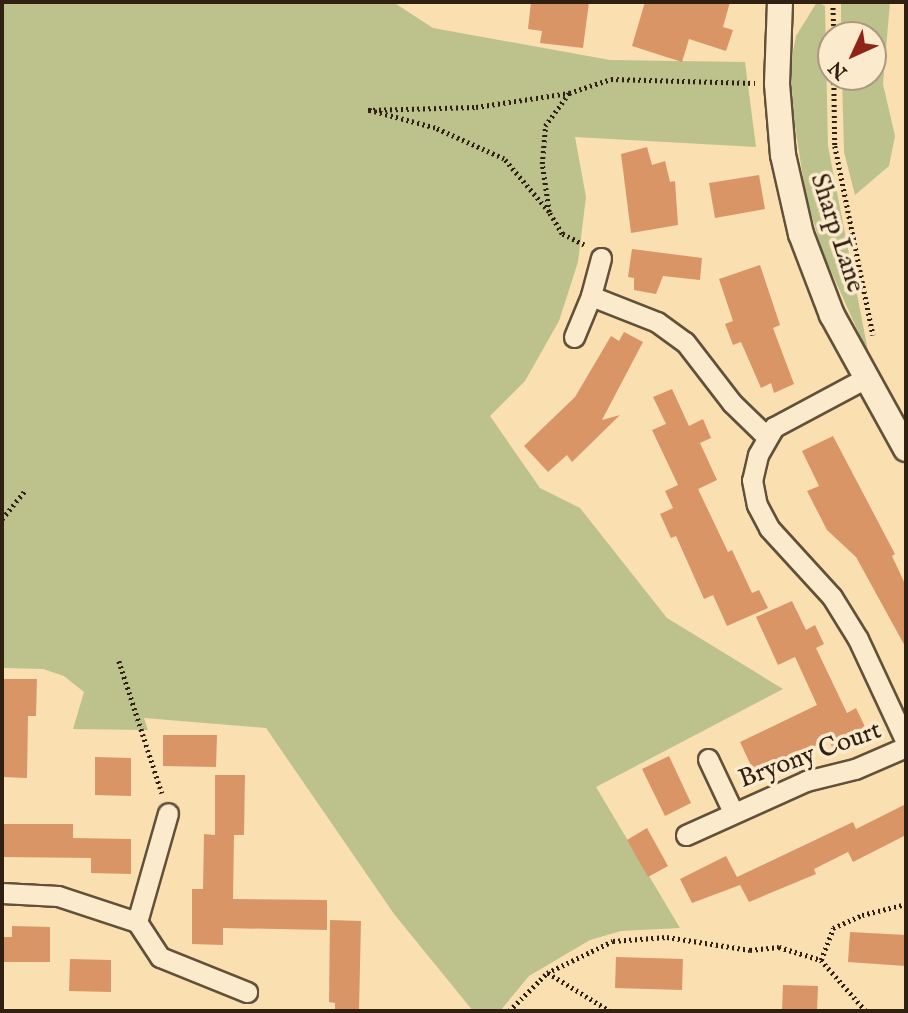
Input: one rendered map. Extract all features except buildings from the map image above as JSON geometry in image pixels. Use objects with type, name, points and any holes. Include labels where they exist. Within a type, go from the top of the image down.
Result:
[{"type":"street","name":"Sharp Lane","points":[[784,6],[777,84],[783,155],[801,234],[832,315],[864,379],[906,449]]},
{"type":"street","points":[[574,337],[591,296],[601,258]]},
{"type":"street","points":[[591,296],[657,321],[685,342],[732,403],[767,437],[788,419],[864,379]]},
{"type":"street","name":"Bryony Court","points":[[767,437],[752,480],[757,505],[769,528],[832,597],[858,639],[906,742]]},
{"type":"street","name":"Bryony Court","points":[[686,835],[806,780],[855,769],[906,747]]},
{"type":"street","name":"Bryony Court","points":[[708,759],[733,812]]},
{"type":"street","points":[[137,922],[169,813]]},
{"type":"street","points":[[2,893],[58,896],[137,922],[160,957],[247,992]]},
{"type":"path","points":[[834,2],[834,21]]},
{"type":"path","points":[[601,258],[562,234],[549,212],[504,159],[435,128],[368,110],[476,107],[569,93],[611,79],[777,84]]},
{"type":"path","points":[[834,91],[835,146],[877,358],[864,379]]},
{"type":"path","points":[[549,212],[542,164],[545,126],[569,93]]},
{"type":"path","points":[[2,519],[25,491]]},
{"type":"path","points":[[119,661],[169,813]]},
{"type":"path","points":[[821,960],[833,928],[862,915],[906,904]]},
{"type":"path","points":[[509,1011],[547,973],[613,941],[667,937],[750,950],[779,947],[821,960],[866,1011]]},
{"type":"path","points":[[547,973],[610,1011]]},
{"type":"green space","points":[[2,2],[393,2],[433,28],[610,60],[745,62],[756,147],[575,137],[586,197],[578,262],[559,321],[525,381],[490,416],[540,488],[580,508],[667,618],[783,689],[596,787],[680,928],[621,931],[590,940],[529,976],[500,1011],[473,1011],[394,914],[266,728],[144,718],[148,730],[73,729],[84,692],[64,676],[43,669],[4,668]]},
{"type":"green space","points":[[817,2],[825,6],[825,21],[817,21],[817,91],[827,91],[828,146],[869,356],[822,251],[806,196],[793,114],[791,62],[796,36]]},
{"type":"green space","points":[[841,2],[890,2],[887,37],[887,21],[841,21]]},
{"type":"green space","points":[[842,91],[885,91],[895,136],[889,166],[855,195],[844,152]]}]
